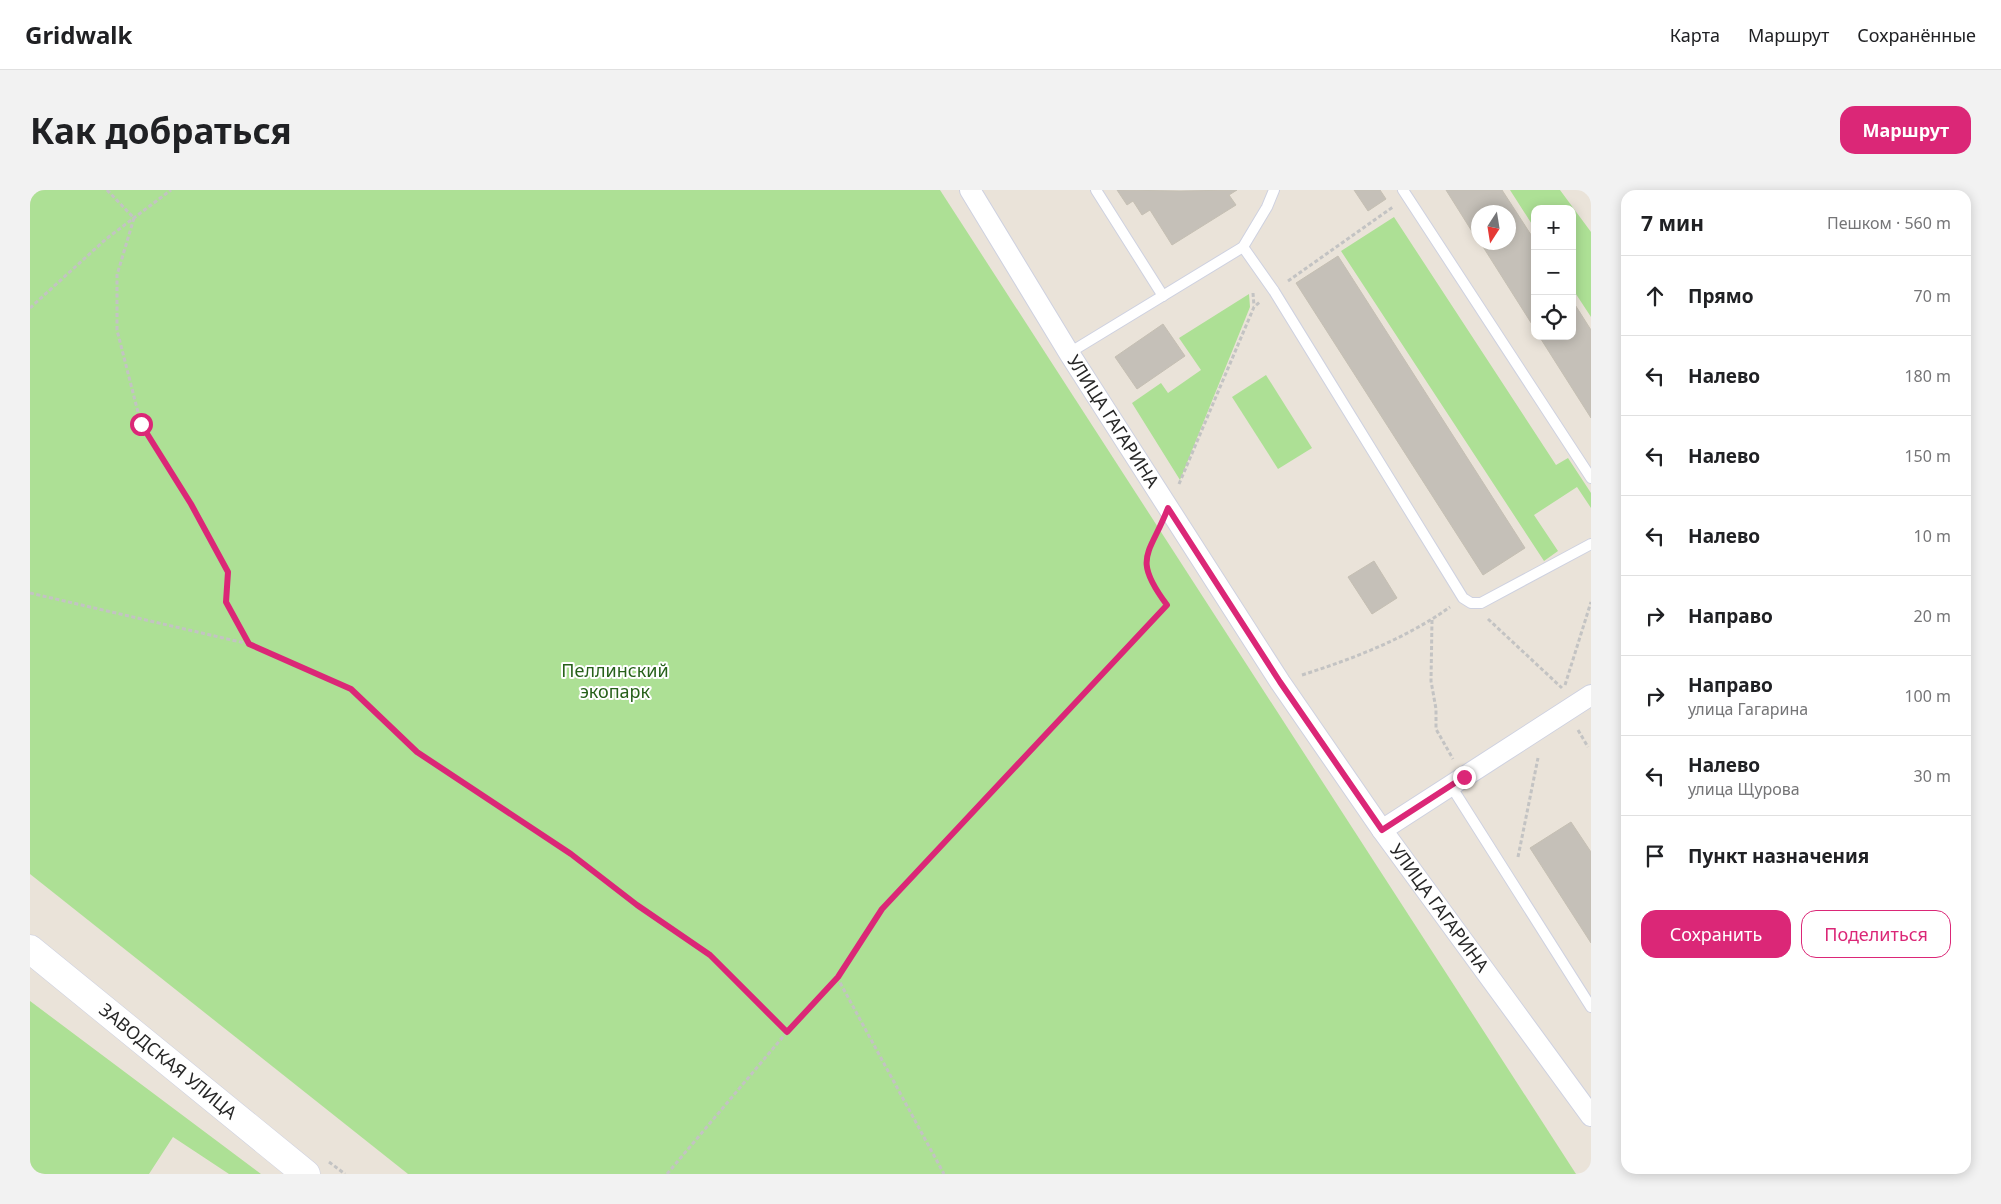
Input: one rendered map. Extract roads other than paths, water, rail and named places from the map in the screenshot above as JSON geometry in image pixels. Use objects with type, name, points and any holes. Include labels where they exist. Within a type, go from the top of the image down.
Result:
[{"type":"street","name":"УЛИЦА ГАГАРИНА","points":[[970,190],[1069,353],[1280,682],[1382,830],[1591,1116]]},
{"type":"street","points":[[1382,830],[1591,695]]},
{"type":"street","name":"ЗАВОДСКАЯ УЛИЦА","points":[[30,949],[306,1174]]},
{"type":"lane","points":[[1096,190],[1163,296]]},
{"type":"lane","points":[[1069,353],[1244,247],[1267,207],[1274,190]]},
{"type":"lane","points":[[1405,193],[1591,478]]},
{"type":"lane","points":[[1244,247],[1274,291],[1467,600],[1481,603],[1590,547]]},
{"type":"lane","points":[[1457,781],[1513,882],[1591,1007]]},
{"type":"park label","name":"Пеллинский экопарк","points":[[615,681]]}]
